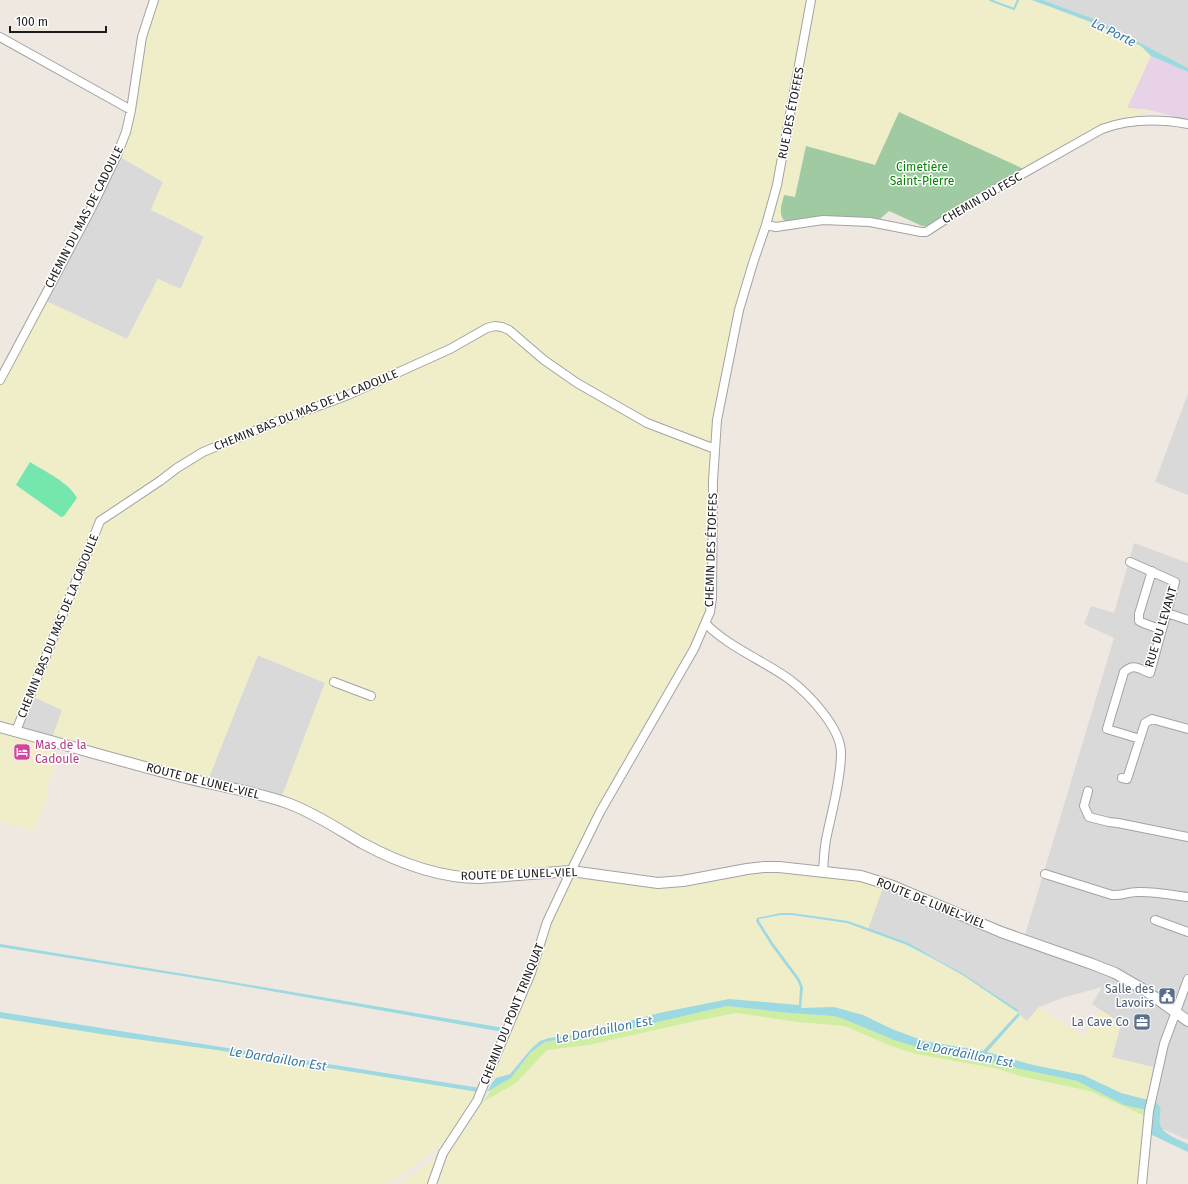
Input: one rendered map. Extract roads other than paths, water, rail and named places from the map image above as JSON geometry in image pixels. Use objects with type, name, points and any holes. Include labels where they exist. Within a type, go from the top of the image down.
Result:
[{"type":"street","name":"CHEMIN DU MAS DE CADOULE","points":[[0,380],[91,209],[117,155],[126,132],[131,110],[142,37],[154,0]]},
{"type":"street","name":"RUE DES ÉTOFFES","points":[[766,225],[777,185],[812,0]]},
{"type":"street","points":[[0,37],[131,110]]},
{"type":"street","name":"CHEMIN DU FESC","points":[[766,225],[776,227],[823,220],[870,222],[926,232],[969,204],[1102,129],[1120,124],[1146,121],[1188,124]]},
{"type":"street","name":"CHEMIN DES ÉTOFFES","points":[[571,871],[600,812],[694,649],[710,612],[712,598],[713,481],[717,420],[739,310],[766,225]]},
{"type":"street","name":"CHEMIN BAS DU MAS DE LA CADOULE","points":[[16,731],[100,521],[196,456],[278,421],[348,395],[450,349],[487,328],[495,326],[509,330],[539,357],[577,383],[647,423],[715,448]]},
{"type":"street","points":[[1130,562],[1152,571],[1139,614],[1139,621],[1162,630]]},
{"type":"street","name":"RUE DU LEVANT","points":[[1140,739],[1107,729],[1124,672],[1130,667],[1135,667],[1150,673],[1175,582],[1152,571]]},
{"type":"street","points":[[1167,613],[1188,620]]},
{"type":"street","points":[[706,624],[726,640],[792,682],[827,718],[840,741],[840,764],[825,847],[823,872]]},
{"type":"street","points":[[334,682],[371,696]]},
{"type":"street","points":[[1122,778],[1127,779],[1145,723],[1152,719],[1188,729]]},
{"type":"street","name":"ROUTE DE LUNEL-VIEL","points":[[0,727],[190,779],[290,804],[322,818],[361,842],[392,858],[436,873],[468,878],[480,878],[571,871],[658,883],[683,881],[764,867],[860,876],[883,882],[1002,932],[1101,967],[1128,980],[1188,1020]]},
{"type":"street","points":[[1088,791],[1084,806],[1089,817],[1188,837]]},
{"type":"street","name":"CHEMIN DU PONT TRINQUAT","points":[[432,1184],[443,1153],[477,1101],[531,973],[547,922],[571,871]]},
{"type":"street","points":[[1045,874],[1112,895],[1119,896],[1136,892],[1148,892],[1188,897]]},
{"type":"street","points":[[1155,920],[1188,932]]},
{"type":"street","points":[[1142,1184],[1151,1100],[1164,1044],[1188,979]]},
{"type":"water","name":"La Porte","points":[[1032,0],[1043,0],[1094,19],[1188,68],[1188,72],[1151,56],[1141,46],[1096,24]]},
{"type":"water","name":"Le Dardaillon Est","points":[[781,913],[792,913],[848,921],[909,943],[963,974],[1018,1010],[1017,1012],[964,976],[907,945],[847,923],[792,915],[781,915],[759,919],[773,943],[799,978],[803,987],[801,1008],[834,1007],[863,1015],[892,1029],[924,1041],[983,1051],[1018,1013],[1020,1015],[987,1052],[1033,1065],[1083,1075],[1121,1093],[1148,1100],[1146,1110],[1124,1105],[1077,1081],[1007,1066],[972,1056],[920,1048],[894,1040],[833,1016],[727,1006],[602,1035],[565,1038],[545,1042],[531,1052],[511,1078],[487,1092],[496,1078],[510,1074],[532,1048],[540,1041],[549,1038],[582,1034],[659,1013],[729,999],[799,1005],[800,987],[797,980],[771,945],[756,921],[757,918]]},
{"type":"water","points":[[0,944],[504,1028],[503,1032],[220,982],[0,947]]},
{"type":"water","name":"Le Dardaillon Est","points":[[0,1012],[480,1088],[478,1092],[217,1050],[120,1037],[0,1018]]},
{"type":"water","points":[[1153,1101],[1159,1106],[1160,1123],[1163,1130],[1169,1135],[1188,1144],[1188,1152],[1152,1135]]},
{"type":"waterway","name":"La Porte","points":[[990,0],[1014,9],[1018,0]]},
{"type":"place","name":"Mas de la Cadoule","points":[[22,752]]},
{"type":"place","name":"Salle des Lavoirs","points":[[1167,996]]},
{"type":"place","name":"La Cave Co","points":[[1142,1022]]},
{"type":"park label","name":"Cimetière Saint-Pierre","points":[[922,174]]}]
